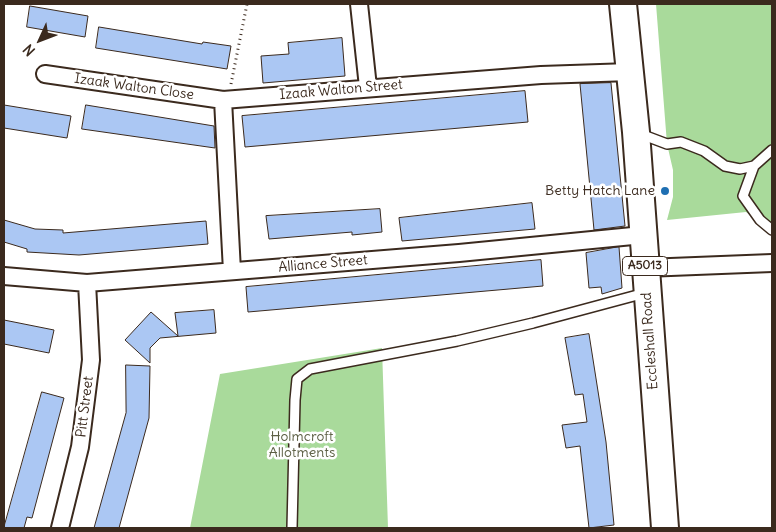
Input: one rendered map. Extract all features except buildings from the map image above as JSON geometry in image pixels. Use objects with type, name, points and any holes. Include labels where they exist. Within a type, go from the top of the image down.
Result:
[{"type":"main road","name":"Eccleshall Road","points":[[623,4],[636,132],[665,528]]},
{"type":"street","points":[[359,4],[368,87]]},
{"type":"street","name":"Izaak Walton Street","points":[[223,100],[368,87],[541,75],[630,72]]},
{"type":"street","name":"Izaak Walton Close","points":[[45,74],[223,100]]},
{"type":"street","points":[[223,100],[232,271]]},
{"type":"street","name":"Alliance Street","points":[[4,276],[87,283],[449,254],[643,234]]},
{"type":"street","points":[[646,280],[772,263]]},
{"type":"street","name":"Pitt Street","points":[[60,528],[80,447],[91,360],[87,283]]},
{"type":"lane","points":[[636,132],[668,144],[681,142],[704,151],[725,166],[740,169],[754,166]]},
{"type":"lane","points":[[772,150],[754,166],[743,196],[760,220],[772,230]]},
{"type":"lane","points":[[292,528],[297,379],[310,369],[457,341],[533,323],[646,280]]},
{"type":"path","points":[[223,100],[231,86],[247,4]]},
{"type":"green space","points":[[656,4],[772,4],[772,232],[746,212],[667,220],[673,197],[673,170],[667,144]]},
{"type":"green space","name":"Holmcroft Allotments","points":[[382,348],[388,528],[190,528],[220,374]]},
{"type":"place","name":"Betty Hatch Lane","points":[[665,191]]}]
